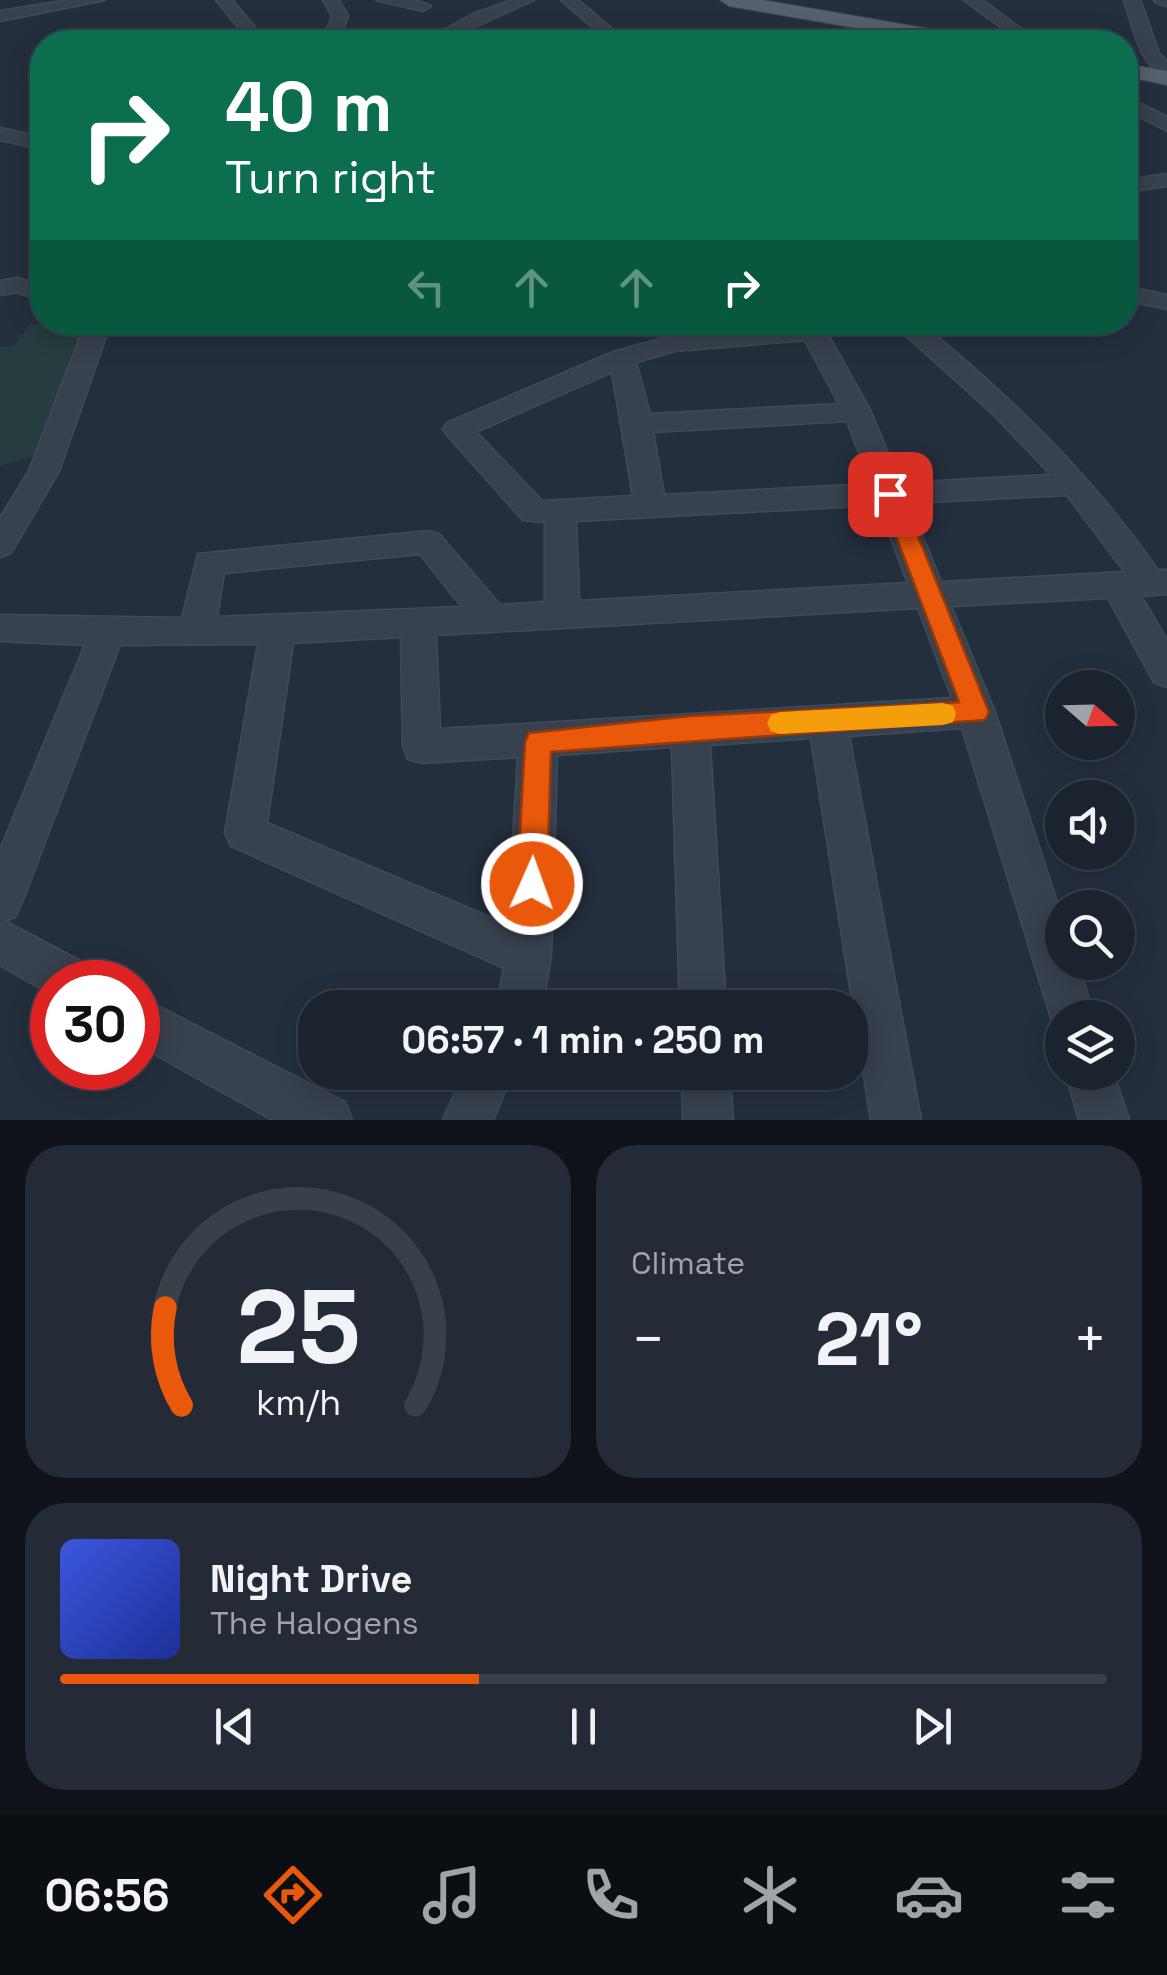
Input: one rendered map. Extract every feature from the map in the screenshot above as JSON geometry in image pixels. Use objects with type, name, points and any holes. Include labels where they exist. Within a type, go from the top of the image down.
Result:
[{"type":"main road","points":[[739,1],[796,5],[914,30]]},
{"type":"main road","points":[[1138,72],[1167,75]]},
{"type":"street","points":[[224,0],[246,30]]},
{"type":"street","points":[[331,0],[340,16],[335,30]]},
{"type":"street","points":[[384,0],[423,6]]},
{"type":"street","points":[[454,30],[526,0]]},
{"type":"street","points":[[569,0],[605,30]]},
{"type":"street","points":[[972,0],[1014,30]]},
{"type":"street","points":[[1132,0],[1151,54],[1167,75]]},
{"type":"street","points":[[0,16],[89,2]]},
{"type":"street","points":[[0,33],[66,15],[89,2]]},
{"type":"street","points":[[1138,108],[1167,125]]},
{"type":"street","points":[[0,134],[30,140]]},
{"type":"street","points":[[1138,184],[1167,180]]},
{"type":"street","points":[[0,288],[17,285],[30,289]]},
{"type":"street","points":[[1138,296],[1167,302]]},
{"type":"street","points":[[0,546],[31,499],[44,470],[93,335]]},
{"type":"street","points":[[1066,1000],[976,712],[930,594],[890,494],[857,412],[814,335],[673,343],[622,358],[457,429],[534,512],[650,505],[890,494],[1078,484]]},
{"type":"street","points":[[920,335],[952,360],[1078,484],[1119,535],[1144,583],[1167,672]]},
{"type":"street","points":[[622,358],[638,424],[650,505]]},
{"type":"street","points":[[638,424],[857,412]]},
{"type":"street","points":[[560,511],[562,616]]},
{"type":"street","points":[[198,631],[210,562],[428,542],[492,620]]},
{"type":"street","points":[[0,628],[108,632],[278,630],[1144,583]]},
{"type":"street","points":[[418,623],[422,747],[976,712]]},
{"type":"street","points":[[278,630],[245,833],[530,956]]},
{"type":"street","points":[[0,902],[108,632]]},
{"type":"street","points":[[828,721],[896,1120]]},
{"type":"street","points":[[690,728],[702,990]]},
{"type":"street","points":[[523,990],[530,956],[538,742]]},
{"type":"street","points":[[0,941],[34,960]]},
{"type":"street","points":[[160,1033],[266,1107],[326,1120]]},
{"type":"street","points":[[468,1120],[481,1090]]},
{"type":"street","points":[[707,1090],[708,1120]]},
{"type":"street","points":[[1095,1090],[1104,1120]]},
{"type":"green space","points":[[30,324],[30,335],[84,335],[38,455],[0,466],[0,347],[15,345]]},
{"type":"slow traffic","points":[[780,723],[943,714]]},
{"type":"route","points":[[532,884],[538,742],[690,728],[976,712],[890,494]]}]
